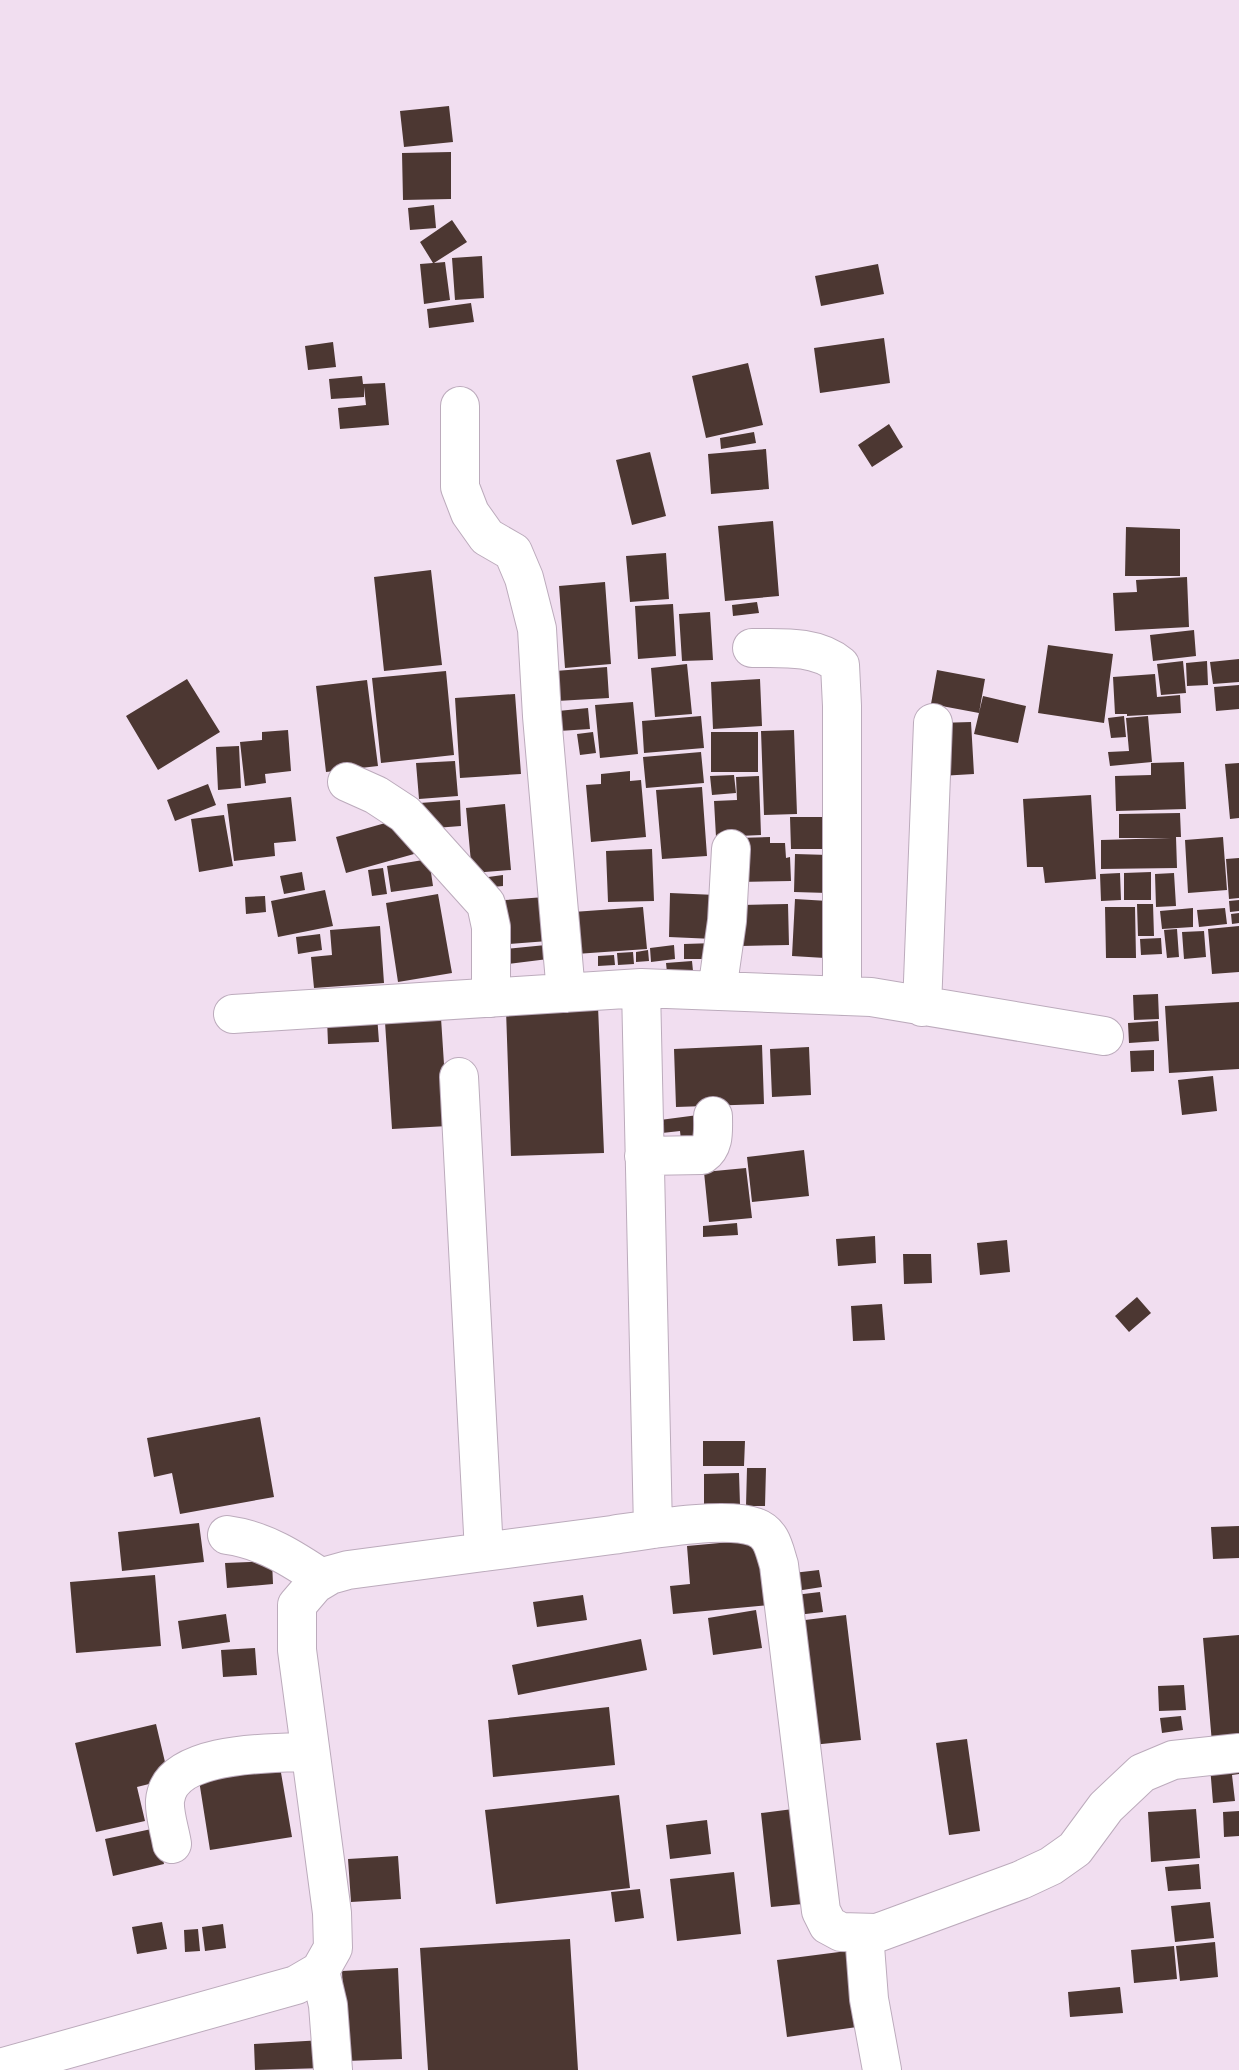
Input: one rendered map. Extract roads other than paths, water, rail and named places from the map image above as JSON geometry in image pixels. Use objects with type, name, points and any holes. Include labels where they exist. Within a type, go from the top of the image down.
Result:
[{"type":"street","points":[[460,406],[460,487],[470,513],[487,537],[513,552],[524,578],[537,629],[566,993]]},
{"type":"street","points":[[752,648],[804,650],[828,655],[840,666],[842,996]]},
{"type":"street","points":[[922,1007],[933,723]]},
{"type":"street","points":[[347,782],[376,795],[405,814],[486,904],[491,928],[491,998]]},
{"type":"street","points":[[717,991],[727,921],[731,849]]},
{"type":"street","points":[[641,988],[653,1529]]},
{"type":"street","points":[[233,1014],[641,988],[871,997],[1104,1036]]},
{"type":"street","points":[[459,1077],[484,1552]]},
{"type":"street","points":[[644,1156],[702,1155],[709,1150],[712,1142],[713,1116]]},
{"type":"street","points":[[0,2068],[296,1984],[320,1971],[333,1948],[332,1913],[297,1650],[297,1605],[315,1584],[348,1570],[653,1529],[728,1522],[763,1530],[771,1539],[779,1565],[821,1911],[828,1925],[841,1932],[877,1933],[1051,1867],[1075,1849],[1106,1807],[1142,1773],[1173,1760],[1239,1753]]},
{"type":"street","points":[[228,1535],[263,1544],[323,1579]]},
{"type":"street","points":[[172,1844],[165,1801],[170,1788],[187,1772],[219,1758],[310,1752]]},
{"type":"street","points":[[864,1933],[869,1999],[882,2070]]},
{"type":"street","points":[[320,1971],[328,2005],[333,2070]]}]
